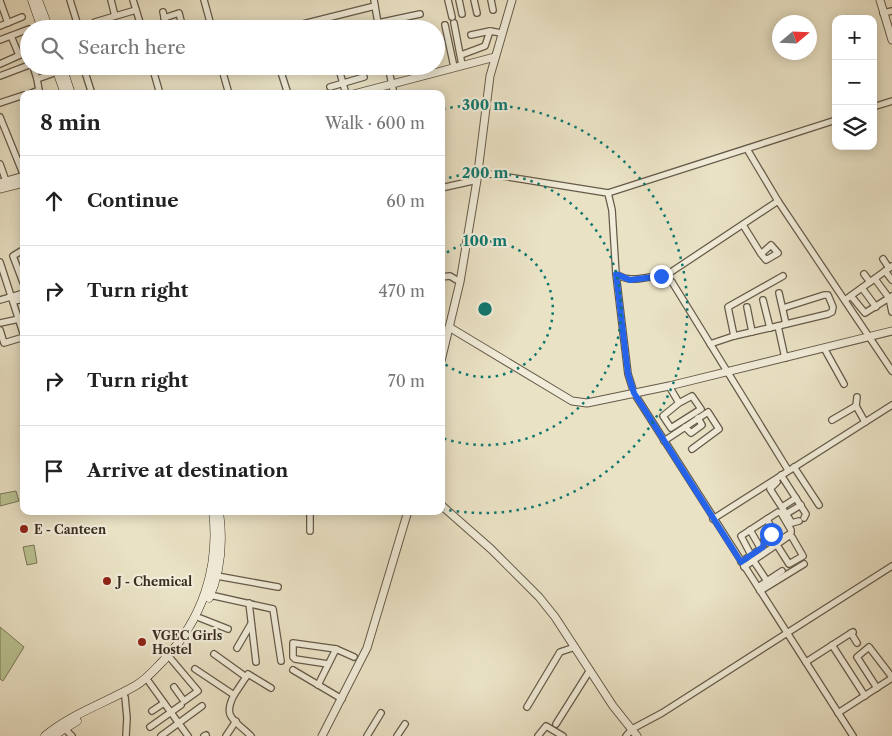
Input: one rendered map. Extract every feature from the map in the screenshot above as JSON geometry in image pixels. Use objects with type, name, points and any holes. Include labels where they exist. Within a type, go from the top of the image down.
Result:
[{"type":"main road","points":[[32,0],[41,20]]},
{"type":"main road","points":[[38,0],[42,20]]},
{"type":"main road","points":[[60,75],[64,90]]},
{"type":"main road","points":[[62,75],[69,90]]},
{"type":"main road","points":[[53,736],[64,728],[125,697],[144,684],[171,659],[197,613],[214,577],[216,542],[213,515]]},
{"type":"main road","points":[[45,736],[59,725],[144,684],[179,646],[200,618],[210,595],[221,544],[219,515]]},
{"type":"street","points":[[70,0],[76,20]]},
{"type":"street","points":[[112,0],[115,16]]},
{"type":"street","points":[[133,0],[139,20]]},
{"type":"street","points":[[204,0],[209,20]]},
{"type":"street","points":[[448,0],[462,65]]},
{"type":"street","points":[[459,0],[462,14]]},
{"type":"street","points":[[474,0],[477,13]]},
{"type":"street","points":[[491,0],[493,10]]},
{"type":"street","points":[[445,346],[460,282],[495,57],[512,0]]},
{"type":"street","points":[[880,0],[892,39]]},
{"type":"street","points":[[314,20],[374,3],[378,20]]},
{"type":"street","points":[[0,4],[8,23]]},
{"type":"street","points":[[101,20],[136,10]]},
{"type":"street","points":[[883,13],[892,11]]},
{"type":"street","points":[[165,20],[164,15],[179,13],[181,20]]},
{"type":"street","points":[[400,20],[420,14]]},
{"type":"street","points":[[0,26],[22,17]]},
{"type":"street","points":[[445,29],[454,67]]},
{"type":"street","points":[[461,55],[485,46],[490,30]]},
{"type":"street","points":[[471,35],[490,30],[501,33]]},
{"type":"street","points":[[0,40],[20,33]]},
{"type":"street","points":[[0,64],[18,56],[11,36]]},
{"type":"street","points":[[445,69],[495,57]]},
{"type":"street","points":[[0,76],[20,68]]},
{"type":"street","points":[[36,75],[39,90]]},
{"type":"street","points":[[37,79],[45,75]]},
{"type":"street","points":[[86,75],[91,90]]},
{"type":"street","points":[[155,75],[159,90]]},
{"type":"street","points":[[224,75],[228,90]]},
{"type":"street","points":[[282,75],[287,90]]},
{"type":"street","points":[[341,75],[345,90]]},
{"type":"street","points":[[390,75],[393,90]]},
{"type":"street","points":[[367,90],[422,75]]},
{"type":"street","points":[[330,86],[364,77]]},
{"type":"street","points":[[0,104],[20,96]]},
{"type":"street","points":[[877,106],[892,101]]},
{"type":"street","points":[[0,117],[20,166]]},
{"type":"street","points":[[445,187],[477,176],[608,193],[832,121]]},
{"type":"street","points":[[747,149],[778,201],[892,371]]},
{"type":"street","points":[[0,164],[3,182],[20,177]]},
{"type":"street","points":[[0,189],[20,184]]},
{"type":"street","points":[[608,193],[612,210],[616,274],[628,374],[634,393],[853,736]]},
{"type":"street","points":[[616,274],[630,280],[665,276],[778,201]]},
{"type":"street","points":[[742,225],[761,254]]},
{"type":"street","points":[[20,252],[13,256],[20,274]]},
{"type":"street","points":[[883,259],[889,269],[892,280]]},
{"type":"street","points":[[0,262],[20,316]]},
{"type":"street","points":[[845,300],[889,269]]},
{"type":"street","points":[[864,274],[891,297],[892,312]]},
{"type":"street","points":[[445,277],[450,276],[460,282]]},
{"type":"street","points":[[665,276],[672,282],[788,470]]},
{"type":"street","points":[[734,336],[728,307],[783,276]]},
{"type":"street","points":[[862,288],[876,307]]},
{"type":"street","points":[[779,293],[786,324]]},
{"type":"street","points":[[13,299],[20,295]]},
{"type":"street","points":[[710,344],[734,336],[828,314],[832,312],[833,307],[828,296],[824,295],[783,308]]},
{"type":"street","points":[[851,296],[863,313],[868,313],[891,297]]},
{"type":"street","points":[[1,298],[20,298]]},
{"type":"street","points":[[763,300],[770,328]]},
{"type":"street","points":[[747,307],[752,332]]},
{"type":"street","points":[[0,323],[20,318]]},
{"type":"street","points":[[450,326],[572,401],[587,403],[669,386],[892,331]]},
{"type":"street","points":[[778,326],[785,358]]},
{"type":"street","points":[[0,330],[4,343],[20,338]]},
{"type":"street","points":[[824,348],[836,362],[844,384]]},
{"type":"street","points":[[669,386],[679,403]]},
{"type":"street","points":[[692,396],[701,409],[671,428],[663,416],[679,403],[692,396]]},
{"type":"street","points":[[858,396],[856,406],[865,422]]},
{"type":"street","points":[[832,420],[856,406]]},
{"type":"street","points":[[782,477],[806,514],[801,520],[792,523],[770,489],[771,486],[788,470],[892,406]]},
{"type":"street","points":[[664,441],[708,412],[719,429],[692,449]]},
{"type":"street","points":[[794,467],[818,505]]},
{"type":"street","points":[[713,519],[782,477]]},
{"type":"street","points":[[782,507],[796,498]]},
{"type":"street","points":[[786,514],[801,506]]},
{"type":"street","points":[[445,508],[491,548],[538,597],[576,647],[613,706],[637,736]]},
{"type":"street","points":[[767,519],[774,533],[782,540],[791,533],[779,512],[767,519],[740,537],[767,581]]},
{"type":"street","points":[[310,515],[310,531]]},
{"type":"street","points":[[322,736],[367,648],[407,515]]},
{"type":"street","points":[[750,530],[761,549]]},
{"type":"street","points":[[752,558],[761,549],[765,538],[774,533]]},
{"type":"street","points":[[742,564],[791,536],[803,556],[789,564],[777,545]]},
{"type":"street","points":[[759,590],[804,564]]},
{"type":"street","points":[[626,736],[632,729],[788,634],[892,566]]},
{"type":"street","points":[[759,590],[767,581],[782,571]]},
{"type":"street","points":[[214,577],[278,587]]},
{"type":"street","points":[[210,595],[271,607],[274,610],[281,661]]},
{"type":"street","points":[[249,603],[256,662]]},
{"type":"street","points":[[200,618],[228,628]]},
{"type":"street","points":[[237,648],[252,624]]},
{"type":"street","points":[[806,662],[852,632],[857,643]]},
{"type":"street","points":[[328,664],[295,659],[293,657],[293,643],[336,649],[354,657]]},
{"type":"street","points":[[832,645],[865,696]]},
{"type":"street","points":[[527,707],[560,652],[576,647]]},
{"type":"street","points":[[838,713],[865,696],[877,688],[892,678],[869,647],[857,657],[877,688]]},
{"type":"street","points":[[318,685],[336,649]]},
{"type":"street","points":[[214,654],[246,677]]},
{"type":"street","points":[[171,659],[198,691],[184,701],[174,687]]},
{"type":"street","points":[[195,669],[234,695]]},
{"type":"street","points":[[293,670],[342,699]]},
{"type":"street","points":[[556,724],[590,670]]},
{"type":"street","points":[[251,736],[228,710],[234,695],[246,677],[250,675],[271,688]]},
{"type":"street","points":[[144,684],[164,703],[188,736]]},
{"type":"street","points":[[125,697],[126,736]]},
{"type":"street","points":[[152,711],[164,703]]},
{"type":"street","points":[[150,727],[180,705]]},
{"type":"street","points":[[161,736],[202,706]]},
{"type":"street","points":[[367,736],[381,713]]},
{"type":"street","points":[[226,736],[236,721]]},
{"type":"street","points":[[397,736],[404,724]]},
{"type":"street","points":[[538,736],[546,726],[563,736]]},
{"type":"street","points":[[64,728],[72,736]]},
{"type":"green space","points":[[16,491],[19,501],[0,506],[0,494]]},
{"type":"green space","points":[[34,545],[37,563],[27,565],[23,547]]},
{"type":"green space","points":[[0,627],[24,647],[3,681],[0,679]]},
{"type":"place","name":"E - Canteen","points":[[24,529]]},
{"type":"place","name":"J - Chemical","points":[[107,581]]},
{"type":"place","name":"VGEC Girls Hostel","points":[[142,642]]},
{"type":"route","points":[[661,276],[626,280],[616,274],[630,384],[741,562],[763,547],[764,540],[771,534]]}]
